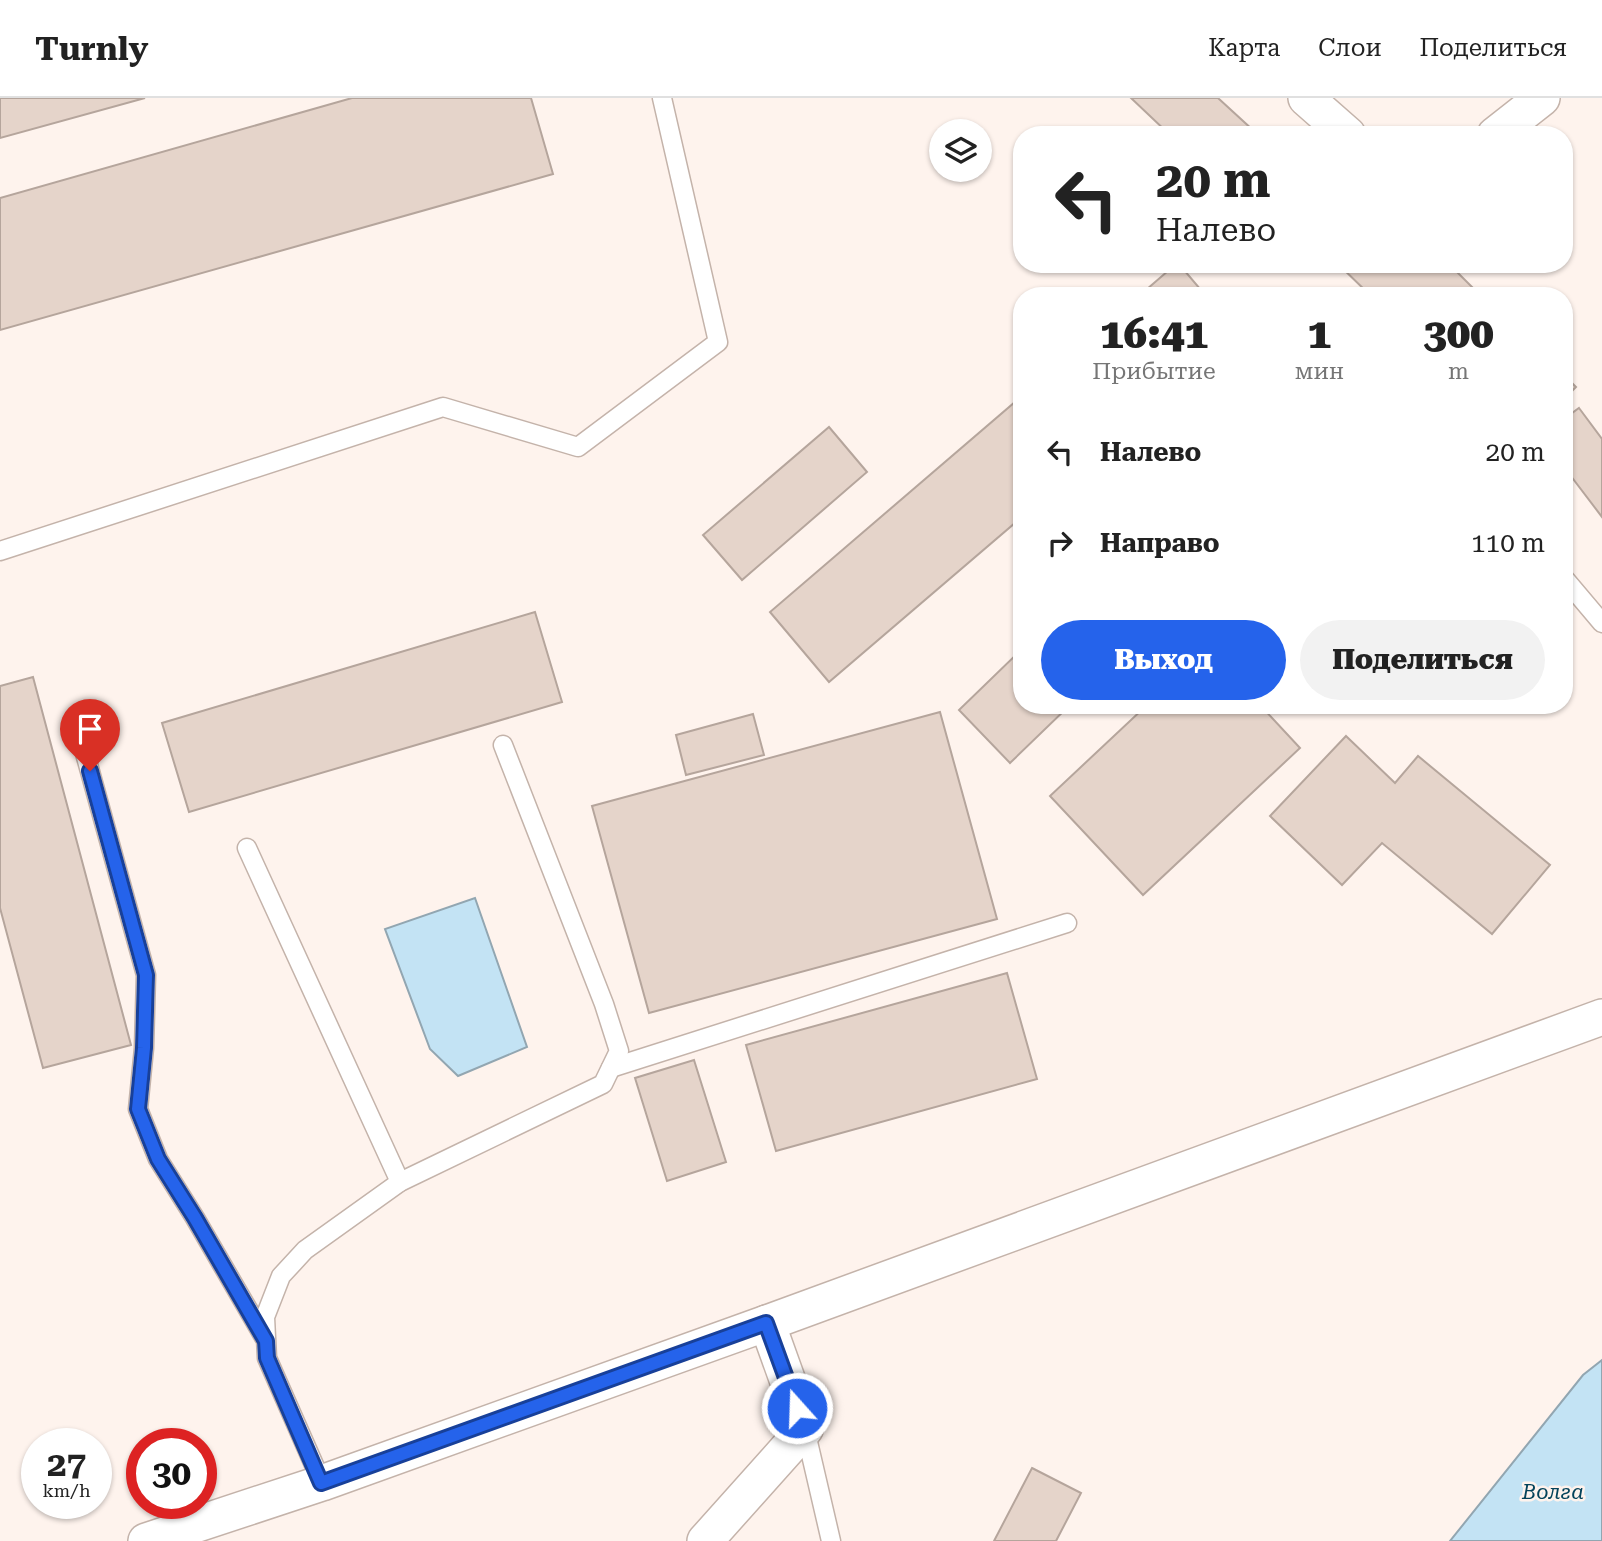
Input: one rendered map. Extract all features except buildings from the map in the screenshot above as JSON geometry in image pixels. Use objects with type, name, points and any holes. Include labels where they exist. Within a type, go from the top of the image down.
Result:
[{"type":"street","points":[[1306,98],[1338,126]]},
{"type":"street","points":[[1506,126],[1542,98]]},
{"type":"street","points":[[146,1541],[321,1483],[766,1323],[1602,1017]]},
{"type":"street","points":[[705,1541],[805,1429],[766,1323]]},
{"type":"lane","points":[[0,551],[443,407],[578,447],[718,342],[662,98]]},
{"type":"lane","points":[[1573,589],[1602,623]]},
{"type":"lane","points":[[321,1483],[267,1358],[265,1317],[281,1276],[305,1250],[400,1182],[603,1084],[619,1051],[604,1004],[502,744]]},
{"type":"lane","points":[[83,746],[146,975],[144,1048],[138,1109],[158,1159],[266,1341]]},
{"type":"lane","points":[[247,848],[400,1182]]},
{"type":"lane","points":[[611,1068],[1067,923]]},
{"type":"lane","points":[[805,1429],[831,1541]]},
{"type":"water","points":[[475,898],[527,1047],[458,1076],[430,1049],[385,929]]},
{"type":"water","name":"Волга","points":[[1602,1360],[1602,1541],[1450,1541],[1583,1375]]},
{"type":"route","points":[[90,771],[146,975],[144,1048],[138,1109],[158,1159],[266,1341],[267,1358],[321,1483],[766,1323],[797,1408]]}]
